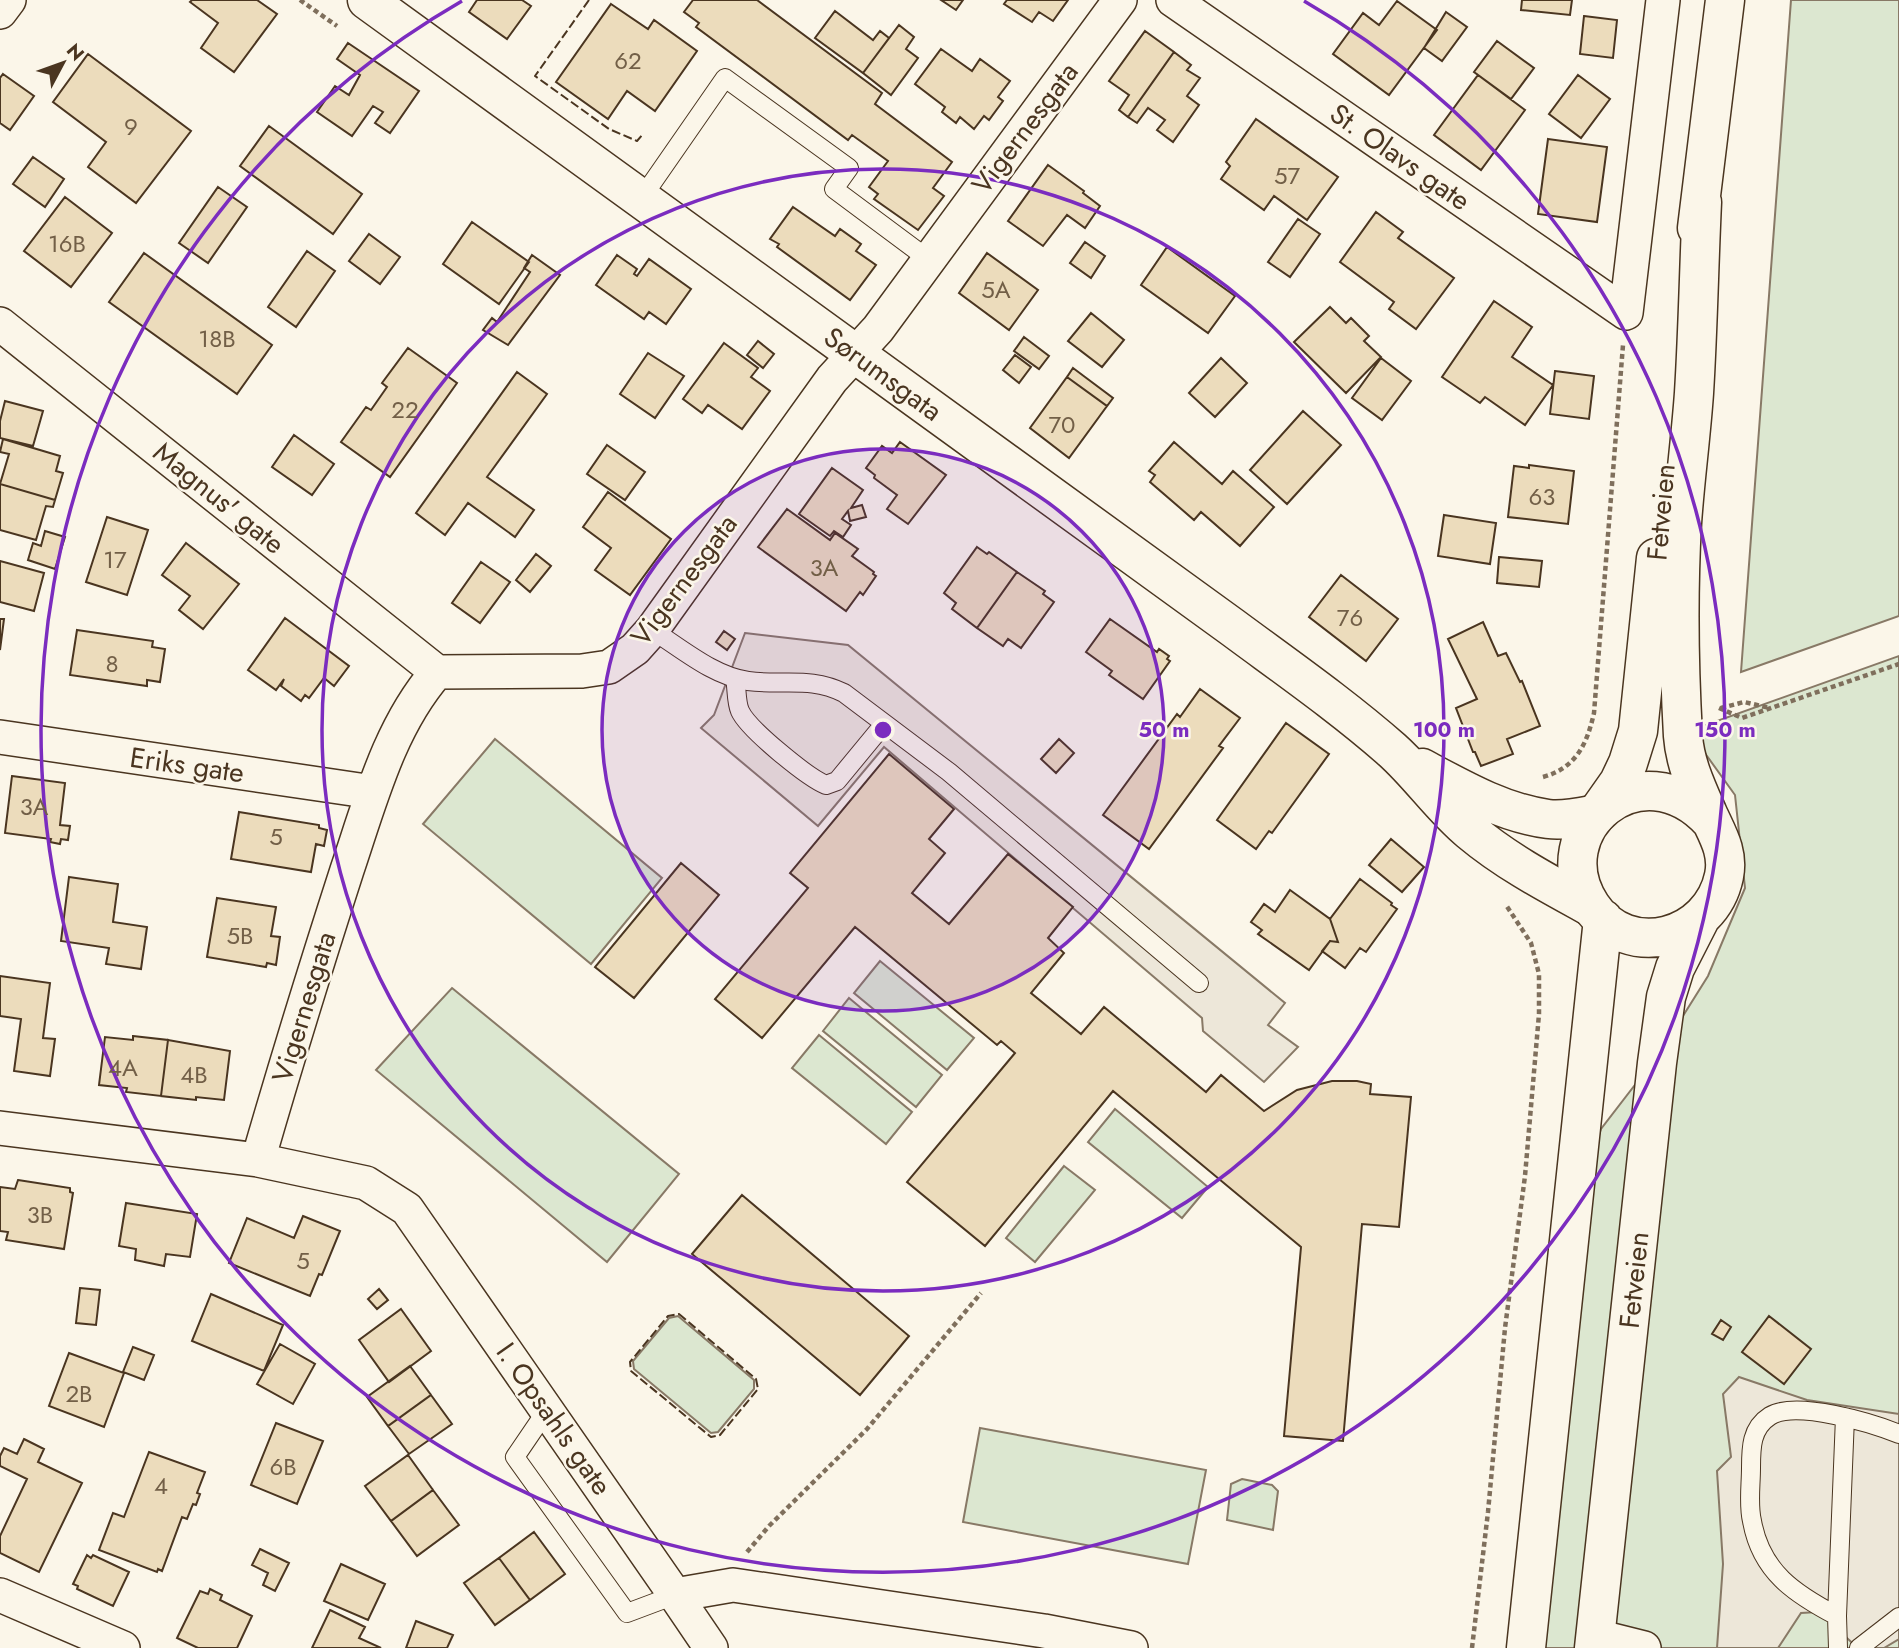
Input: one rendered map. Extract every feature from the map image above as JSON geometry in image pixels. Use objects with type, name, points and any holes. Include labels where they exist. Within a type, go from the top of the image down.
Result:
[{"type":"main road","name":"Sørumsgata","points":[[367,0],[641,199],[844,366],[1232,627],[1366,728],[1395,753],[1469,830],[1523,870],[1597,913]]},
{"type":"main road","name":"Fetveien","points":[[1597,814],[1619,782],[1638,731],[1672,388],[1702,202],[1725,0]]},
{"type":"main road","name":"Fetveien","points":[[1702,202],[1694,393],[1682,520],[1678,610],[1683,740],[1692,776],[1711,821]]},
{"type":"main road","name":"Sørumsgata","points":[[1395,753],[1487,802],[1521,813],[1549,819],[1570,819],[1597,814]]},
{"type":"main road","points":[[1646,790],[1665,791],[1698,807],[1711,821],[1722,845],[1725,872],[1721,890],[1700,919],[1669,936],[1651,938],[1625,932],[1597,913],[1583,892],[1579,876],[1580,843],[1597,814],[1611,802],[1627,794],[1646,790]]},
{"type":"main road","points":[[1525,1648],[1597,913]]},
{"type":"main road","name":"Fetveien","points":[[1595,1642],[1666,997],[1675,968],[1700,919]]},
{"type":"street","points":[[0,12],[9,0]]},
{"type":"street","name":"Vigernesgata","points":[[258,1160],[311,978],[388,749],[428,683],[437,672],[582,671],[609,667],[635,649],[652,630],[844,366],[878,329],[1120,0]]},
{"type":"street","name":"St. Olavs gate","points":[[1173,0],[1626,313]]},
{"type":"street","points":[[1626,313],[1663,0]]},
{"type":"street","name":"Magnus' gate","points":[[0,324],[437,672]]},
{"type":"street","name":"Eriks gate","points":[[0,737],[373,792]]},
{"type":"street","name":"I. Opsahls gate","points":[[0,1128],[258,1160],[366,1183],[407,1209],[711,1648]]},
{"type":"street","points":[[675,1595],[733,1585],[1044,1631],[1131,1648]]},
{"type":"street","points":[[0,1595],[123,1648]]},
{"type":"street","points":[[1595,1642],[1644,1648]]},
{"type":"lane","points":[[641,199],[725,78],[849,168],[834,189],[928,259]]},
{"type":"lane","points":[[652,630],[708,665],[735,678],[750,681],[811,682],[828,685],[844,693],[949,772],[1199,983]]},
{"type":"lane","points":[[735,678],[740,711],[759,733],[794,764],[812,779],[826,785],[837,781],[884,723]]},
{"type":"lane","points":[[547,1410],[515,1457],[627,1614],[675,1595]]},
{"type":"lane","points":[[1837,1616],[1801,1597],[1777,1576],[1760,1550],[1751,1520],[1751,1443],[1758,1428],[1771,1415],[1788,1410],[1844,1416],[1899,1434]]},
{"type":"lane","points":[[1838,1648],[1844,1416]]},
{"type":"lane","points":[[1859,1648],[1899,1617]]},
{"type":"path","points":[[1533,778],[1563,769],[1578,755],[1586,743],[1594,713],[1626,313]]},
{"type":"path","points":[[1772,709],[1744,702],[1720,708],[1742,718],[1772,709],[1899,664]]},
{"type":"path","points":[[1472,1648],[1505,1328],[1525,1176],[1539,1014],[1539,974],[1531,943],[1515,916],[1500,899]]},
{"type":"path","points":[[733,1585],[748,1549],[867,1429],[981,1293]]},
{"type":"green space","points":[[1791,0],[1899,0],[1899,616],[1741,672]]},
{"type":"green space","points":[[1899,656],[1899,1648],[1544,1648],[1578,1198],[1601,1129],[1661,1051],[1708,976],[1745,888],[1735,795],[1689,731]]},
{"type":"green space","points":[[495,739],[662,878],[591,964],[423,824]]},
{"type":"green space","points":[[880,961],[974,1038],[947,1070],[854,993]]},
{"type":"green space","points":[[452,988],[679,1174],[607,1262],[376,1070]]},
{"type":"green space","points":[[849,998],[942,1075],[916,1107],[823,1031]]},
{"type":"green space","points":[[819,1035],[912,1112],[886,1144],[792,1068]]},
{"type":"green space","points":[[1115,1109],[1208,1187],[1182,1218],[1088,1142]]},
{"type":"green space","points":[[1064,1166],[1095,1190],[1035,1262],[1006,1238]]},
{"type":"green space","points":[[678,1316],[754,1380],[754,1389],[718,1432],[711,1433],[634,1369],[633,1361],[669,1318]]},
{"type":"green space","points":[[980,1428],[1206,1470],[1188,1564],[963,1522]]},
{"type":"green space","points":[[1242,1479],[1272,1485],[1278,1491],[1273,1530],[1227,1520],[1231,1484]]},
{"type":"shaded area","points":[[745,633],[848,645],[1285,1003],[1268,1025],[1298,1047],[1264,1082],[1203,1031],[1202,1018],[884,747],[818,826],[701,728],[714,715]]},
{"type":"shaded area","points":[[1739,1377],[1807,1400],[1899,1414],[1899,1639],[1884,1648],[1858,1648],[1818,1612],[1801,1613],[1778,1648],[1717,1648],[1723,1564],[1717,1471],[1731,1457],[1723,1394]]},
{"type":"building","points":[[257,0],[277,14],[234,72],[201,48],[218,23],[190,2]]},
{"type":"building","points":[[477,0],[522,0],[531,6],[507,39],[469,12]]},
{"type":"building","points":[[693,0],[757,0],[882,93],[875,104],[952,162],[933,188],[944,196],[918,230],[874,199],[878,194],[869,187],[888,161],[852,135],[848,140],[696,27],[699,23],[684,12]]},
{"type":"building","points":[[941,0],[963,0],[956,10]]},
{"type":"building","points":[[1007,0],[1068,0],[1053,21],[1039,12],[1032,22],[1004,4]]},
{"type":"building","points":[[1522,0],[1572,0],[1570,15],[1521,10]]},
{"type":"building","points":[[1397,1],[1437,30],[1389,95],[1333,54],[1363,13],[1379,25]]},
{"type":"building","points":[[611,4],[648,29],[654,20],[697,51],[655,111],[627,91],[608,119],[556,82]]},
{"type":"building","points":[[835,11],[873,40],[880,31],[889,38],[863,73],[815,38]]},
{"type":"building","points":[[1446,12],[1467,27],[1442,61],[1424,48]]},
{"type":"building","points":[[1584,16],[1617,20],[1613,58],[1580,54]]},
{"type":"building","points":[[899,25],[914,37],[906,49],[918,58],[891,95],[863,73]]},
{"type":"building","points":[[1145,31],[1174,52],[1128,117],[1119,110],[1129,95],[1109,81]]},
{"type":"building","points":[[1497,41],[1534,68],[1511,99],[1474,72]]},
{"type":"building","points":[[348,43],[419,91],[390,133],[375,123],[383,112],[373,106],[352,136],[317,112],[335,86],[349,95],[360,75],[337,59]]},
{"type":"building","points":[[941,49],[972,71],[980,59],[1010,81],[998,97],[1003,101],[989,120],[984,116],[974,129],[960,117],[956,123],[942,112],[945,107],[915,84]]},
{"type":"building","points":[[1174,52],[1191,65],[1187,70],[1200,78],[1187,96],[1199,105],[1173,142],[1157,130],[1165,120],[1148,108],[1137,123],[1128,117]]},
{"type":"building","points":[[88,54],[191,131],[136,203],[88,167],[106,142],[53,102]]},
{"type":"building","points":[[3,74],[34,96],[10,130],[0,123],[0,78]]},
{"type":"building","points":[[1478,75],[1525,110],[1481,170],[1434,135]]},
{"type":"building","points":[[1578,75],[1610,99],[1581,138],[1549,114]]},
{"type":"building","points":[[1256,119],[1338,177],[1307,220],[1274,196],[1264,210],[1221,179],[1230,166],[1226,162]]},
{"type":"building","points":[[269,126],[362,194],[333,234],[240,166]]},
{"type":"building","points":[[1548,139],[1607,147],[1597,222],[1538,214]]},
{"type":"building","points":[[33,157],[64,179],[45,207],[13,184]]},
{"type":"building","points":[[1048,165],[1100,206],[1085,228],[1067,215],[1043,246],[1008,221]]},
{"type":"building","points":[[218,187],[247,207],[208,263],[179,243]]},
{"type":"building","points":[[65,197],[112,233],[71,287],[24,251]]},
{"type":"building","points":[[793,207],[835,236],[840,229],[861,244],[856,251],[876,265],[850,300],[777,247],[779,244],[770,239]]},
{"type":"building","points":[[1376,212],[1403,232],[1398,238],[1454,278],[1416,329],[1389,309],[1394,302],[1340,262]]},
{"type":"building","points":[[1298,219],[1320,234],[1290,277],[1268,262]]},
{"type":"building","points":[[472,222],[529,262],[499,304],[443,264]]},
{"type":"building","points":[[369,234],[400,257],[380,284],[349,261]]},
{"type":"building","points":[[1085,242],[1105,256],[1091,278],[1070,263]]},
{"type":"building","points":[[1167,247],[1235,296],[1208,333],[1141,285]]},
{"type":"building","points":[[307,251],[335,271],[296,327],[268,307]]},
{"type":"building","points":[[144,253],[272,345],[237,394],[109,302]]},
{"type":"building","points":[[987,253],[1038,290],[1009,330],[959,293]]},
{"type":"building","points":[[532,255],[560,275],[508,345],[483,330],[492,318],[497,322],[530,272],[524,268]]},
{"type":"building","points":[[617,255],[637,269],[634,274],[637,276],[649,259],[691,289],[666,324],[649,312],[644,319],[596,285]]},
{"type":"building","points":[[1494,301],[1532,327],[1512,357],[1553,385],[1525,425],[1485,397],[1480,403],[1442,377]]},
{"type":"building","points":[[1330,307],[1346,323],[1351,318],[1369,336],[1364,341],[1381,357],[1346,393],[1294,342]]},
{"type":"building","points":[[1091,313],[1124,340],[1102,367],[1068,341]]},
{"type":"building","points":[[1024,337],[1049,356],[1039,369],[1014,351]]},
{"type":"building","points":[[758,341],[774,354],[763,368],[747,355]]},
{"type":"building","points":[[724,343],[758,368],[751,377],[770,391],[742,429],[708,405],[702,413],[683,399]]},
{"type":"building","points":[[408,348],[457,383],[390,477],[341,442],[366,407],[371,410],[387,387],[382,383]]},
{"type":"building","points":[[648,353],[684,376],[655,418],[620,394]]},
{"type":"building","points":[[1015,355],[1031,367],[1019,383],[1003,370]]},
{"type":"building","points":[[1221,358],[1247,383],[1215,417],[1189,393]]},
{"type":"building","points":[[1381,358],[1411,381],[1382,420],[1352,398]]},
{"type":"building","points":[[1073,368],[1113,398],[1107,406],[1067,377]]},
{"type":"building","points":[[1555,371],[1594,376],[1589,419],[1550,414]]},
{"type":"building","points":[[517,372],[547,394],[487,477],[534,510],[515,537],[468,503],[445,535],[416,513]]},
{"type":"building","points":[[1067,377],[1107,406],[1069,458],[1030,428]]},
{"type":"building","points":[[5,401],[43,411],[33,446],[0,438],[0,421]]},
{"type":"building","points":[[1303,411],[1341,445],[1287,504],[1250,470]]},
{"type":"building","points":[[294,435],[334,464],[312,495],[272,467]]},
{"type":"building","points":[[3,439],[60,456],[56,471],[63,473],[55,500],[0,484],[9,454],[0,452]]},
{"type":"building","points":[[900,442],[946,475],[908,524],[887,509],[897,495],[874,478],[875,475],[866,468],[882,446],[892,453]]},
{"type":"building","points":[[1174,442],[1222,484],[1233,471],[1274,507],[1240,546],[1201,512],[1194,520],[1150,482],[1155,475],[1149,471]]},
{"type":"building","points":[[607,445],[645,472],[625,500],[587,474]]},
{"type":"building","points":[[1529,465],[1574,471],[1568,524],[1508,517],[1514,466],[1529,468]]},
{"type":"building","points":[[832,468],[863,490],[851,508],[862,505],[866,517],[850,521],[848,511],[842,519],[851,525],[843,537],[834,531],[830,536],[799,514]]},
{"type":"building","points":[[0,484],[55,500],[53,507],[46,506],[36,540],[0,530]]},
{"type":"building","points":[[608,492],[671,539],[630,595],[595,570],[611,548],[583,527]]},
{"type":"building","points":[[787,509],[830,540],[835,533],[858,549],[852,556],[874,572],[876,576],[863,595],[860,592],[846,611],[758,547]]},
{"type":"building","points":[[1444,515],[1496,523],[1490,564],[1438,556]]},
{"type":"building","points":[[107,517],[148,530],[127,595],[86,582]]},
{"type":"building","points":[[45,531],[65,537],[55,569],[28,560],[33,543],[41,546]]},
{"type":"building","points":[[186,543],[239,584],[203,629],[179,610],[190,596],[162,575]]},
{"type":"building","points":[[977,547],[987,554],[989,552],[1017,572],[977,628],[952,609],[956,603],[944,593]]},
{"type":"building","points":[[536,554],[551,566],[530,592],[516,580]]},
{"type":"building","points":[[1499,557],[1542,561],[1539,587],[1497,583]]},
{"type":"building","points":[[0,561],[44,573],[34,611],[0,602]]},
{"type":"building","points":[[481,562],[510,582],[480,623],[452,603]]},
{"type":"building","points":[[1017,572],[1045,591],[1043,594],[1054,602],[1021,648],[1008,639],[1003,646],[977,628]]},
{"type":"building","points":[[1341,575],[1398,619],[1366,661],[1309,617]]},
{"type":"building","points":[[285,618],[349,666],[334,686],[324,678],[309,698],[305,695],[301,701],[281,686],[284,679],[276,690],[248,670]]},
{"type":"building","points":[[0,619],[4,619],[0,650]]},
{"type":"building","points":[[1110,619],[1157,652],[1159,649],[1169,656],[1167,659],[1170,661],[1143,699],[1109,675],[1112,671],[1086,652]]},
{"type":"building","points":[[1483,622],[1498,656],[1506,653],[1520,682],[1522,681],[1540,726],[1507,739],[1513,754],[1481,766],[1456,708],[1477,699],[1448,639]]},
{"type":"building","points":[[77,630],[153,641],[152,647],[165,649],[160,682],[147,680],[147,686],[70,675]]},
{"type":"building","points":[[724,631],[735,639],[727,650],[716,642]]},
{"type":"building","points":[[1200,689],[1240,718],[1219,746],[1223,748],[1149,849],[1103,815],[1177,714],[1180,717]]},
{"type":"building","points":[[1286,723],[1329,754],[1272,833],[1269,831],[1256,849],[1217,820]]},
{"type":"building","points":[[1059,739],[1074,753],[1056,773],[1041,759]]},
{"type":"building","points":[[889,754],[954,809],[929,839],[945,853],[912,893],[949,924],[1008,854],[1073,907],[1048,938],[1064,953],[1031,993],[1081,1034],[1104,1007],[1206,1092],[1221,1075],[1264,1111],[1297,1090],[1332,1081],[1371,1084],[1370,1094],[1411,1097],[1399,1227],[1362,1224],[1343,1441],[1284,1436],[1301,1247],[1113,1091],[985,1246],[907,1182],[1015,1053],[1001,1041],[997,1045],[855,927],[762,1038],[715,999],[808,888],[790,873]]},
{"type":"building","points":[[12,776],[65,783],[60,825],[70,826],[68,840],[61,839],[60,844],[50,842],[51,839],[5,833]]},
{"type":"building","points":[[239,812],[319,825],[319,828],[327,830],[324,846],[316,844],[311,872],[231,859]]},
{"type":"building","points":[[1391,839],[1424,867],[1402,892],[1369,865]]},
{"type":"building","points":[[681,863],[719,895],[634,998],[595,967]]},
{"type":"building","points":[[69,877],[118,884],[113,922],[147,927],[141,969],[106,964],[109,948],[61,941]]},
{"type":"building","points":[[1360,879],[1397,909],[1366,952],[1360,948],[1345,968],[1322,951],[1330,941],[1338,942],[1330,919]]},
{"type":"building","points":[[1290,890],[1330,919],[1338,942],[1330,941],[1309,970],[1258,934],[1262,930],[1251,922],[1264,904],[1275,912]]},
{"type":"building","points":[[217,898],[276,907],[271,936],[280,937],[276,965],[267,963],[266,967],[207,957]]},
{"type":"building","points":[[0,976],[50,983],[43,1038],[55,1039],[50,1076],[14,1071],[21,1019],[0,1016]]},
{"type":"building","points":[[133,1036],[168,1040],[161,1096],[126,1092],[127,1088],[99,1085],[105,1037],[133,1040]]},
{"type":"building","points":[[168,1040],[230,1051],[224,1100],[161,1096]]},
{"type":"building","points":[[18,1180],[70,1188],[73,1193],[64,1249],[6,1240],[8,1232],[0,1231],[0,1187],[15,1189]]},
{"type":"building","points":[[742,1195],[909,1336],[860,1395],[692,1254]]},
{"type":"building","points":[[126,1203],[197,1214],[190,1257],[166,1254],[164,1266],[135,1260],[136,1249],[119,1246]]},
{"type":"building","points":[[303,1216],[340,1231],[310,1296],[229,1263],[247,1218],[294,1238]]},
{"type":"building","points":[[80,1288],[100,1290],[96,1325],[76,1323]]},
{"type":"building","points":[[379,1289],[388,1300],[377,1309],[368,1299]]},
{"type":"building","points":[[211,1294],[283,1325],[264,1371],[192,1341]]},
{"type":"building","points":[[401,1309],[431,1351],[389,1382],[359,1340]]},
{"type":"building","points":[[1769,1316],[1811,1349],[1784,1384],[1742,1352]]},
{"type":"building","points":[[1721,1320],[1731,1327],[1723,1340],[1712,1334]]},
{"type":"building","points":[[280,1344],[315,1364],[293,1404],[257,1384]]},
{"type":"building","points":[[133,1347],[154,1355],[144,1380],[123,1372]]},
{"type":"building","points":[[69,1353],[124,1373],[104,1427],[49,1406]]},
{"type":"building","points":[[410,1366],[431,1395],[388,1426],[367,1397]]},
{"type":"building","points":[[431,1395],[452,1424],[409,1454],[388,1426]]},
{"type":"building","points":[[276,1423],[323,1441],[297,1504],[251,1485]]},
{"type":"building","points":[[24,1439],[44,1449],[38,1462],[82,1483],[39,1572],[0,1553],[0,1536],[27,1479],[0,1466],[0,1456],[4,1448],[17,1454]]},
{"type":"building","points":[[149,1452],[205,1472],[197,1493],[200,1494],[196,1505],[193,1504],[187,1519],[182,1517],[162,1571],[158,1569],[157,1572],[99,1550],[113,1513],[124,1517]]},
{"type":"building","points":[[408,1455],[433,1490],[391,1521],[365,1486]]},
{"type":"building","points":[[433,1490],[459,1525],[417,1556],[391,1521]]},
{"type":"building","points":[[534,1532],[565,1574],[530,1600],[499,1558]]},
{"type":"building","points":[[260,1549],[289,1563],[275,1591],[263,1585],[268,1573],[252,1565]]},
{"type":"building","points":[[87,1555],[91,1558],[93,1555],[129,1572],[113,1606],[77,1589],[78,1586],[73,1584]]},
{"type":"building","points":[[499,1558],[530,1600],[495,1625],[464,1583]]},
{"type":"building","points":[[341,1564],[385,1584],[368,1620],[324,1601]]},
{"type":"building","points":[[210,1589],[222,1595],[220,1600],[252,1616],[237,1648],[198,1648],[177,1638],[200,1591],[208,1594]]},
{"type":"building","points":[[330,1610],[365,1627],[359,1638],[381,1648],[312,1648]]},
{"type":"building","points":[[416,1621],[453,1635],[447,1648],[406,1648]]},
{"type":"fence","points":[[589,0],[535,76],[609,129],[637,141],[643,134]]},
{"type":"fence","points":[[679,1314],[756,1379],[758,1389],[720,1435],[711,1437],[631,1371],[630,1362],[668,1316],[679,1314]]}]
